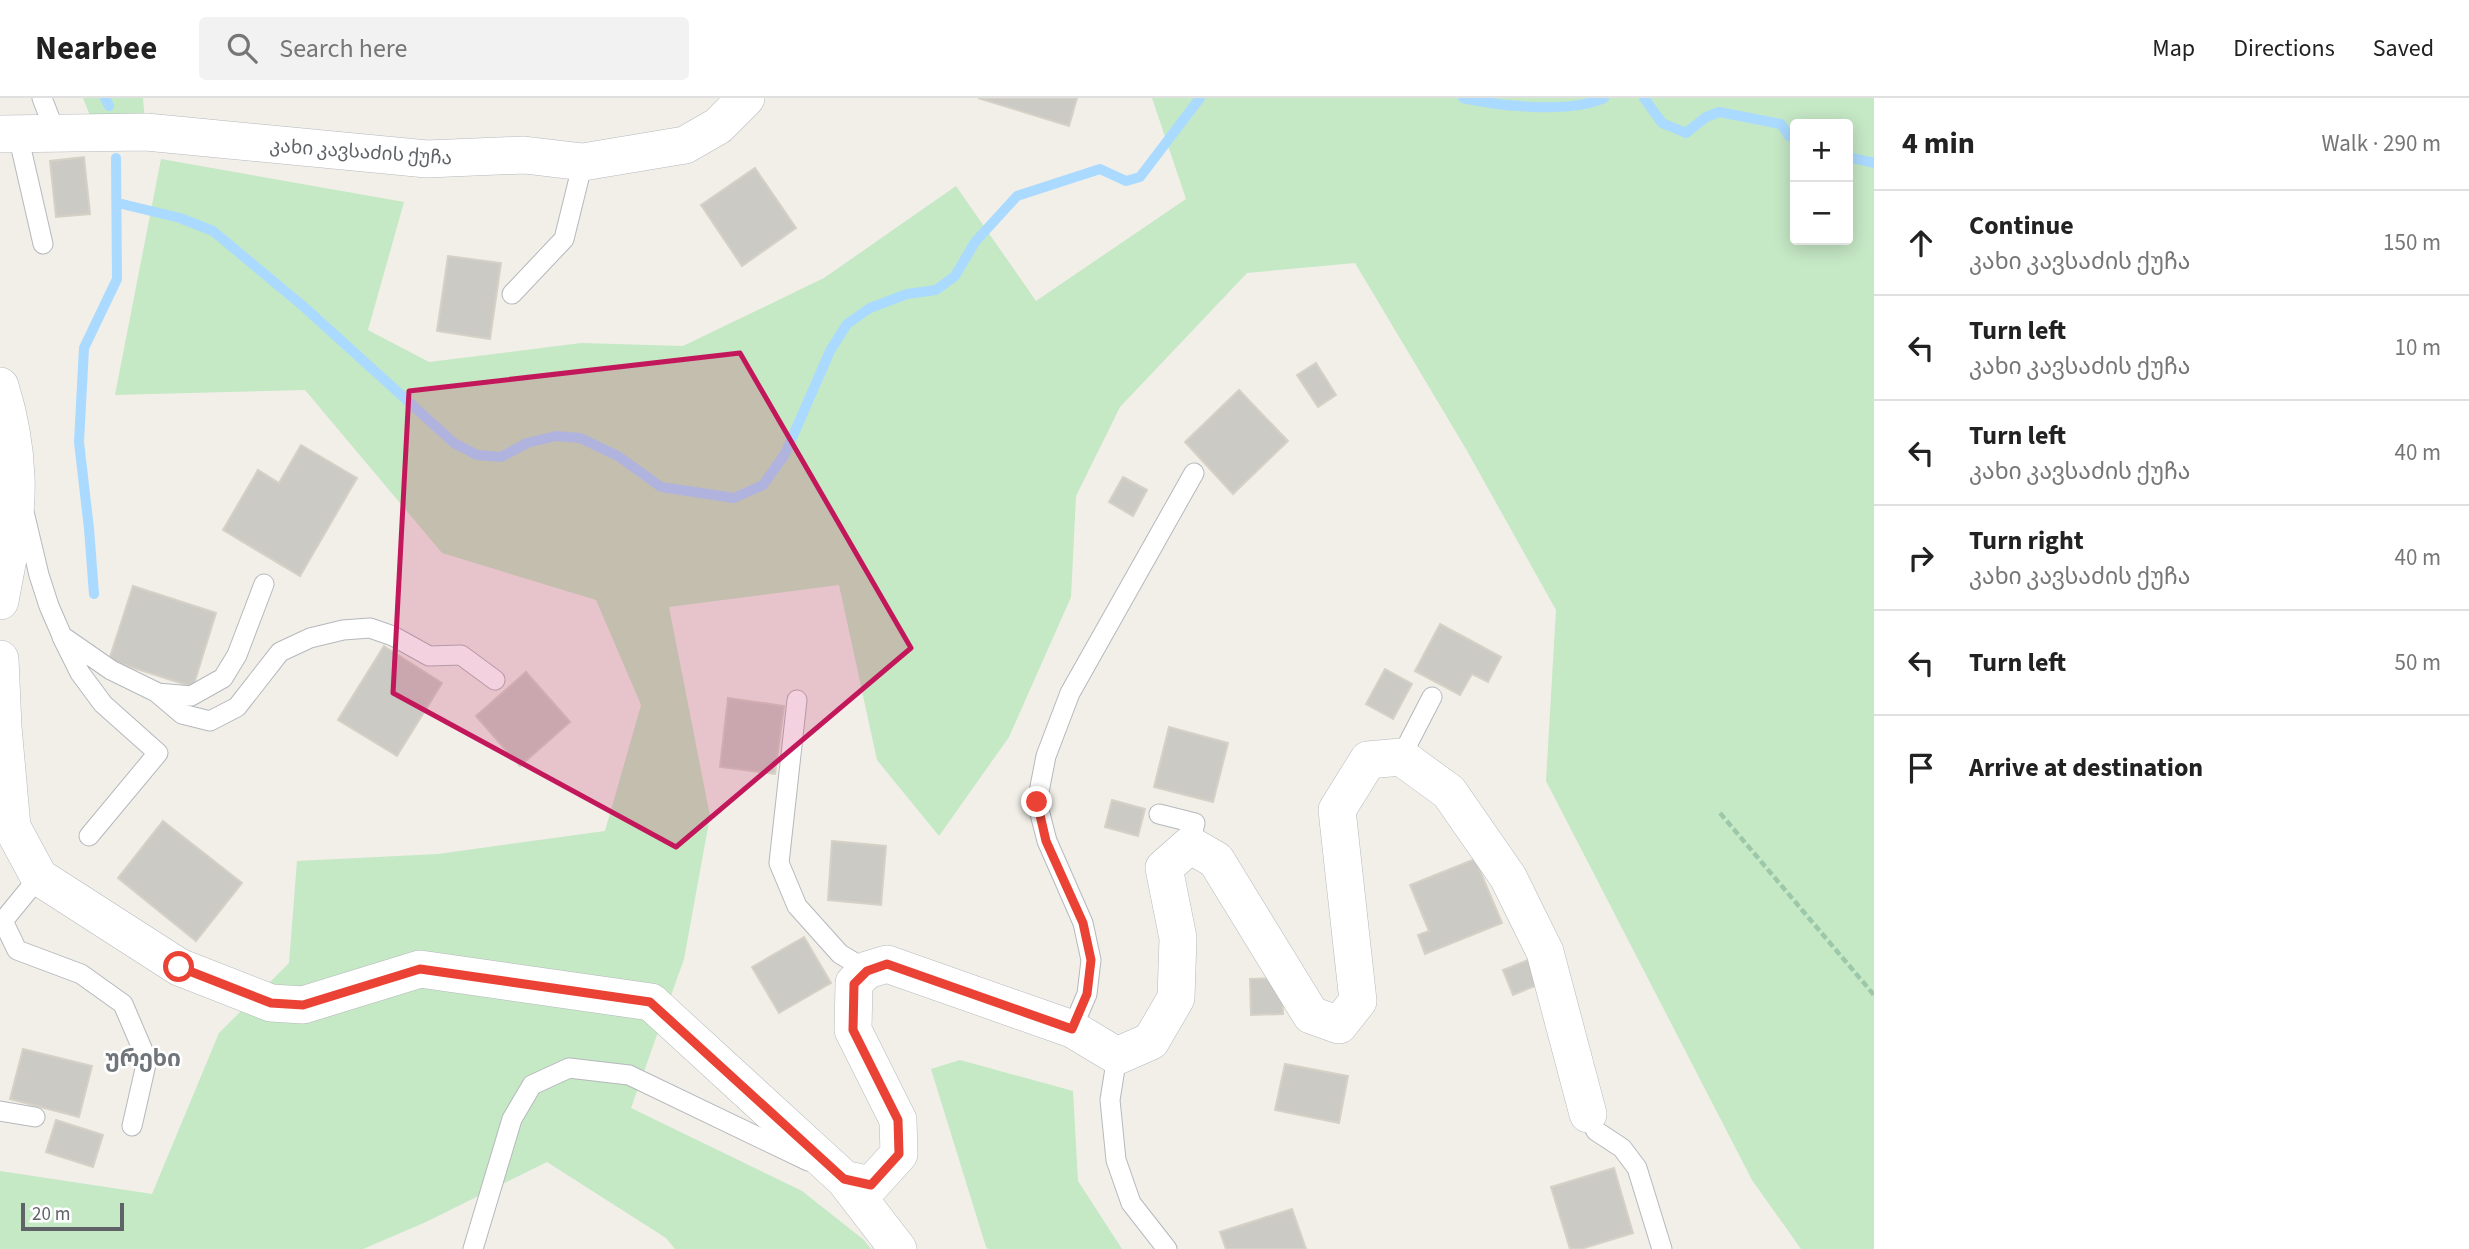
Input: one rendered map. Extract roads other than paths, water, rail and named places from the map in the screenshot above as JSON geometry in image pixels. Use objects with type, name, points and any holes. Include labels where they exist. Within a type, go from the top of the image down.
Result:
[{"type":"street","name":"კახი კავსაძის ქუჩა","points":[[9,134],[146,132],[427,159],[524,155],[583,162],[685,145],[718,126],[747,98]]},
{"type":"street","points":[[0,386],[9,416],[10,501],[0,601]]},
{"type":"street","points":[[0,659],[12,827],[39,877],[179,967],[271,1003],[303,1005],[420,969],[650,1002],[844,1179],[898,1249]]},
{"type":"street","points":[[844,1179],[871,1185],[899,1154],[898,1120],[853,1030],[854,984],[867,971],[887,964],[1072,1029],[1117,1056],[1151,1041],[1176,998],[1178,937],[1164,868],[1190,845],[1216,860],[1311,1015],[1339,1025],[1358,1002],[1337,810],[1368,760],[1401,757],[1449,792],[1508,877],[1545,952],[1588,1114]]},
{"type":"lane","points":[[42,98],[56,134]]},
{"type":"lane","points":[[9,134],[43,244]]},
{"type":"lane","points":[[512,294],[564,239],[583,162]]},
{"type":"lane","points":[[1072,1029],[1087,994],[1091,960],[1083,923],[1046,841],[1037,802],[1046,756],[1070,693],[1194,473]]},
{"type":"lane","points":[[10,501],[62,636],[80,673],[103,704],[158,752],[89,836]]},
{"type":"lane","points":[[156,692],[191,696],[223,678],[237,655],[264,584]]},
{"type":"lane","points":[[62,636],[111,670],[156,692],[182,713],[210,721],[237,707],[281,652],[310,638],[332,632],[370,628],[393,636],[429,656],[461,655],[495,680]]},
{"type":"lane","points":[[1401,757],[1432,697]]},
{"type":"lane","points":[[797,700],[779,863],[797,906],[840,954],[867,971]]},
{"type":"lane","points":[[1159,814],[1195,823],[1190,845]]},
{"type":"lane","points":[[39,877],[3,921],[17,950],[81,974],[123,1004],[147,1060],[132,1126]]},
{"type":"lane","points":[[1117,1056],[1110,1100],[1116,1160],[1131,1203],[1167,1249]]},
{"type":"lane","points":[[473,1249],[512,1119],[532,1085],[569,1068],[629,1074],[844,1179]]},
{"type":"lane","points":[[0,1111],[35,1117]]},
{"type":"lane","points":[[1588,1114],[1596,1132],[1622,1148],[1637,1168],[1661,1249]]},
{"type":"waterway","points":[[105,98],[109,106]]},
{"type":"waterway","points":[[118,203],[180,218],[213,231],[303,306],[454,443],[477,455],[501,457],[527,443],[556,436],[580,438],[618,456],[661,487],[734,498],[763,485],[785,454],[830,351],[847,324],[870,308],[907,294],[936,290],[955,276],[975,242],[1017,196],[1100,169],[1126,181],[1140,177],[1200,98]]},
{"type":"waterway","points":[[1463,98],[1534,107],[1573,106],[1604,98]]},
{"type":"waterway","points":[[1644,98],[1662,123],[1686,133],[1706,117],[1719,112],[1781,124],[1790,136]]},
{"type":"waterway","points":[[94,594],[79,442],[84,348],[117,279],[116,158]]},
{"type":"waterway","points":[[1853,158],[1874,163]]},
{"type":"district","name":"ურეხი","points":[[143,1058]]}]
